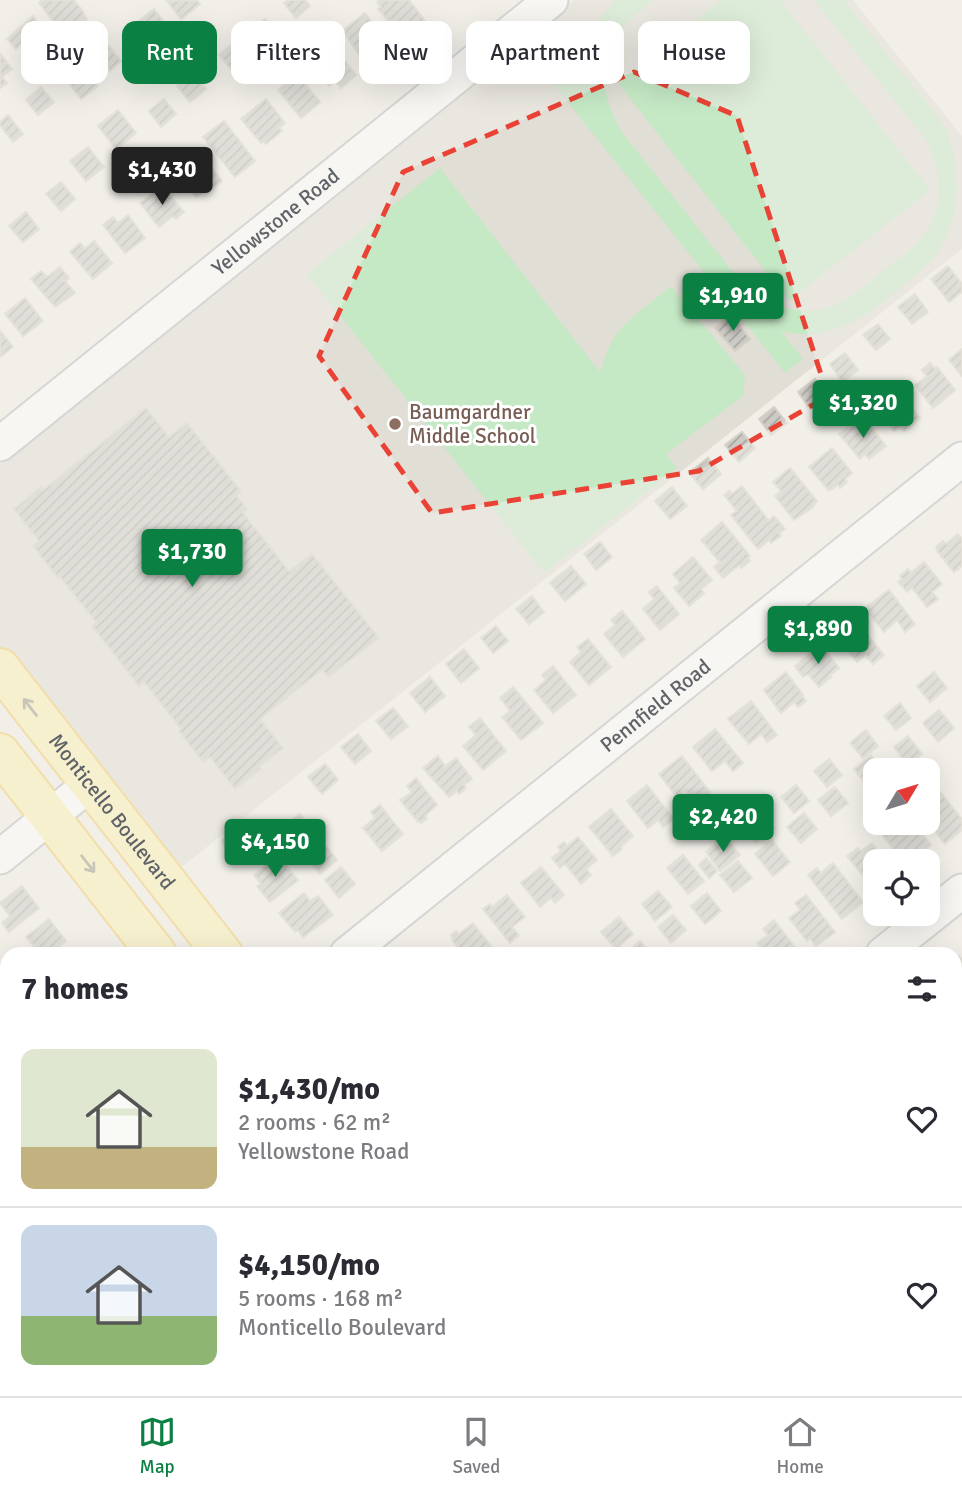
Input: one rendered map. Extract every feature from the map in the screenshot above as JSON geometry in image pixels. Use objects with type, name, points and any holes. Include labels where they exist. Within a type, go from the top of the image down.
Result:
[{"type":"main road","name":"Monticello Boulevard","points":[[0,668],[218,947]]},
{"type":"main road","points":[[0,753],[152,947]]},
{"type":"street","name":"Yellowstone Road","points":[[0,444],[551,0]]},
{"type":"street","name":"Pennfield Road","points":[[356,947],[962,459]]},
{"type":"street","points":[[0,857],[90,784]]},
{"type":"street","points":[[892,947],[962,891]]},
{"type":"highlighted area","points":[[634,72],[737,116],[828,396],[699,471],[432,513],[319,356],[403,172]]},
{"type":"shaded area","name":"Baumgardner Middle School","points":[[574,0],[853,0],[962,136],[962,249],[175,872],[0,648],[0,464],[470,84],[624,84],[624,21],[548,21]]},
{"type":"green space","points":[[617,0],[654,0],[624,27],[624,21],[599,21]]},
{"type":"green space","points":[[721,0],[780,0],[930,190],[789,301],[619,84],[624,84],[624,76],[638,65],[638,84],[750,84],[750,21],[694,21]]},
{"type":"green space","points":[[814,0],[844,0],[947,131],[955,165],[956,201],[953,218],[939,250],[928,264],[879,305],[843,326],[823,332],[803,334],[781,331],[803,359],[785,373],[553,84],[606,84],[610,106],[624,135],[740,281],[762,297],[786,308],[812,311],[825,309],[844,301],[861,289],[915,245],[933,218],[939,193],[936,167],[927,141]]},
{"type":"green space","points":[[440,168],[600,372],[610,345],[619,331],[671,286],[745,375],[743,396],[666,454],[677,468],[544,573],[307,274]]},
{"type":"building","points":[[42,0],[74,0],[87,19],[53,21],[39,3]]},
{"type":"building","points":[[197,0],[200,4],[181,19],[167,1]]},
{"type":"building","points":[[288,0],[305,0],[310,6],[296,18],[284,3]]},
{"type":"building","points":[[409,0],[425,21],[388,21],[378,9],[381,7],[377,2]]},
{"type":"building","points":[[154,9],[163,21],[139,21]]},
{"type":"building","points":[[365,13],[371,21],[359,21],[359,54],[345,35],[345,29]]},
{"type":"building","points":[[21,27],[21,44],[16,49],[7,39]]},
{"type":"building","points":[[108,45],[121,61],[110,71],[108,68]]},
{"type":"building","points":[[231,45],[231,69],[219,55]]},
{"type":"building","points":[[0,53],[12,69],[2,77],[7,83],[0,88]]},
{"type":"building","points":[[345,61],[356,75],[341,88],[338,84],[345,84]]},
{"type":"building","points":[[70,84],[97,84],[98,86],[81,99]]},
{"type":"building","points":[[202,84],[206,89],[190,102],[177,86]]},
{"type":"building","points":[[285,84],[305,84],[320,102],[301,118],[278,90]]},
{"type":"building","points":[[41,87],[54,102],[38,115],[26,100]]},
{"type":"building","points":[[164,99],[176,114],[161,127],[149,111]]},
{"type":"building","points":[[266,99],[285,123],[279,128],[282,131],[266,144],[263,141],[261,143],[241,119]]},
{"type":"building","points":[[118,110],[136,133],[116,149],[98,126]]},
{"type":"building","points":[[8,115],[23,134],[13,142],[0,125]]},
{"type":"building","points":[[224,121],[255,161],[235,177],[203,137]]},
{"type":"building","points":[[88,147],[104,167],[86,181],[70,161]]},
{"type":"building","points":[[200,153],[222,181],[196,197],[176,172]]},
{"type":"building","points":[[61,182],[75,199],[61,211],[46,194]]},
{"type":"building","points":[[162,186],[184,212],[176,219],[173,216],[159,227],[140,203]]},
{"type":"building","points":[[26,212],[39,229],[23,242],[9,226]]},
{"type":"building","points":[[128,215],[145,238],[125,253],[103,225],[113,217],[118,223]]},
{"type":"building","points":[[94,241],[112,263],[93,279],[70,252],[80,243],[85,249]]},
{"type":"building","points":[[948,266],[962,284],[962,292],[949,302],[931,279]]},
{"type":"building","points":[[60,267],[69,278],[65,281],[75,293],[55,307],[31,279],[41,271],[47,277]]},
{"type":"building","points":[[915,294],[928,312],[912,324],[898,307]]},
{"type":"building","points":[[25,298],[43,321],[23,336],[5,314]]},
{"type":"building","points":[[731,315],[750,339],[735,351],[715,328]]},
{"type":"building","points":[[878,324],[890,339],[876,350],[863,335]]},
{"type":"building","points":[[0,331],[13,347],[0,357]]},
{"type":"building","points":[[962,349],[962,376],[949,360]]},
{"type":"building","points":[[845,353],[858,370],[842,382],[830,364]]},
{"type":"building","points":[[930,363],[935,369],[937,367],[955,390],[933,408],[915,385],[927,376],[922,370]]},
{"type":"building","points":[[815,379],[827,397],[810,409],[798,392]]},
{"type":"building","points":[[889,393],[895,399],[901,394],[920,418],[904,431],[900,427],[894,431],[874,406]]},
{"type":"building","points":[[774,407],[787,423],[771,435],[759,419]]},
{"type":"building","points":[[146,408],[169,437],[187,423],[241,491],[236,495],[247,509],[243,513],[289,571],[312,554],[379,638],[328,677],[322,670],[260,719],[283,748],[235,789],[210,757],[203,762],[144,682],[139,686],[92,626],[96,622],[33,546],[39,541],[14,509],[41,487],[43,490]]},
{"type":"building","points":[[855,421],[861,427],[867,422],[886,446],[869,459],[865,454],[860,459],[839,434]]},
{"type":"building","points":[[742,432],[755,448],[739,462],[725,445]]},
{"type":"building","points":[[832,448],[852,473],[840,488],[838,485],[829,491],[809,467]]},
{"type":"building","points":[[708,458],[721,474],[703,489],[689,473]]},
{"type":"building","points":[[790,468],[817,501],[812,508],[794,520],[775,496],[781,491],[773,482]]},
{"type":"building","points":[[742,486],[769,521],[774,516],[785,529],[779,533],[781,536],[771,543],[769,540],[758,549],[731,515],[737,511],[724,495],[729,491],[732,494]]},
{"type":"building","points":[[672,487],[687,506],[670,519],[655,501]]},
{"type":"building","points":[[722,522],[750,556],[750,561],[741,568],[739,565],[723,578],[714,567],[720,562],[701,540]]},
{"type":"building","points":[[958,534],[962,539],[962,566],[954,572],[936,547],[943,541],[946,544]]},
{"type":"building","points":[[600,542],[612,557],[596,570],[584,554]]},
{"type":"building","points":[[693,557],[712,580],[701,589],[704,593],[689,606],[674,588],[680,583],[673,574]]},
{"type":"building","points":[[924,562],[942,584],[932,592],[938,599],[927,607],[912,588],[907,592],[898,582],[908,569],[911,573]]},
{"type":"building","points":[[571,566],[586,584],[565,601],[550,583]]},
{"type":"building","points":[[657,586],[679,614],[660,630],[643,609],[654,599],[649,592]]},
{"type":"building","points":[[889,590],[915,624],[905,632],[897,620],[884,632],[865,608]]},
{"type":"building","points":[[532,596],[544,612],[529,624],[516,609]]},
{"type":"building","points":[[622,611],[645,639],[623,657],[604,634],[615,625],[611,620]]},
{"type":"building","points":[[854,618],[884,655],[873,664],[865,655],[857,662],[835,634]]},
{"type":"building","points":[[496,626],[508,641],[493,653],[481,638]]},
{"type":"building","points":[[588,639],[611,667],[589,685],[570,662],[581,652],[577,647]]},
{"type":"building","points":[[821,645],[839,668],[819,687],[808,674],[803,677],[795,666]]},
{"type":"building","points":[[464,649],[479,668],[461,683],[446,664]]},
{"type":"building","points":[[553,666],[576,695],[553,713],[534,690],[546,680],[542,675]]},
{"type":"building","points":[[786,672],[806,701],[798,707],[794,702],[781,713],[764,690]]},
{"type":"building","points":[[934,672],[947,688],[930,702],[917,686]]},
{"type":"building","points":[[430,677],[445,696],[425,712],[410,693]]},
{"type":"building","points":[[513,687],[543,723],[521,740],[502,717],[510,711],[500,698]]},
{"type":"building","points":[[751,701],[777,735],[767,742],[761,734],[749,744],[728,719]]},
{"type":"building","points":[[900,703],[911,718],[896,730],[884,716]]},
{"type":"building","points":[[393,708],[408,726],[391,739],[376,721]]},
{"type":"building","points":[[939,710],[954,728],[938,742],[923,723]]},
{"type":"building","points":[[480,718],[506,751],[483,770],[463,746],[476,735],[469,727]]},
{"type":"building","points":[[715,729],[743,763],[733,771],[725,761],[712,771],[693,747]]},
{"type":"building","points":[[866,730],[878,746],[863,758],[850,743]]},
{"type":"building","points":[[358,734],[371,751],[355,764],[341,747]]},
{"type":"building","points":[[908,736],[922,754],[917,758],[903,758],[894,747]]},
{"type":"building","points":[[438,756],[445,766],[456,758],[472,779],[464,785],[466,788],[459,794],[457,791],[449,797],[423,768]]},
{"type":"building","points":[[682,756],[710,792],[696,804],[685,790],[677,797],[659,774]]},
{"type":"building","points":[[829,759],[842,775],[827,787],[814,771]]},
{"type":"building","points":[[863,762],[863,781],[854,769]]},
{"type":"building","points":[[325,764],[338,780],[322,794],[308,777]]},
{"type":"building","points":[[416,778],[437,805],[421,823],[400,800],[412,792],[407,786]]},
{"type":"building","points":[[647,785],[674,819],[663,827],[658,820],[648,828],[627,801]]},
{"type":"building","points":[[796,785],[809,801],[794,813],[781,797]]},
{"type":"building","points":[[835,787],[848,803],[831,816],[818,800]]},
{"type":"building","points":[[940,792],[962,819],[962,830],[945,844],[938,835]]},
{"type":"building","points":[[380,805],[403,834],[382,851],[363,828],[375,818],[371,812]]},
{"type":"building","points":[[611,809],[633,836],[613,856],[589,827]]},
{"type":"building","points":[[761,812],[774,828],[756,842],[743,826]]},
{"type":"building","points":[[804,813],[817,829],[801,843],[787,827]]},
{"type":"building","points":[[300,814],[309,825],[292,839],[283,827]]},
{"type":"building","points":[[249,820],[268,844],[243,863],[222,841]]},
{"type":"building","points":[[882,835],[923,835],[931,845],[926,849],[893,849]]},
{"type":"building","points":[[578,837],[597,860],[586,869],[591,875],[581,884],[565,864],[560,868],[552,858],[561,851],[558,847],[564,842],[567,846]]},
{"type":"building","points":[[725,837],[740,855],[720,871],[706,852]]},
{"type":"building","points":[[772,840],[790,862],[773,876],[755,854]]},
{"type":"building","points":[[872,843],[877,849],[864,849]]},
{"type":"building","points":[[324,844],[337,860],[320,874],[307,858]]},
{"type":"building","points":[[858,848],[863,850],[863,875],[847,856]]},
{"type":"building","points":[[683,855],[704,881],[688,894],[667,868]]},
{"type":"building","points":[[278,856],[298,880],[270,902],[257,886],[261,884],[254,875]]},
{"type":"building","points":[[706,858],[717,871],[709,878],[699,865]]},
{"type":"building","points":[[738,861],[752,878],[734,892],[720,875]]},
{"type":"building","points":[[833,863],[863,902],[842,919],[808,875],[817,868],[821,873]]},
{"type":"building","points":[[341,867],[355,884],[339,898],[325,880]]},
{"type":"building","points":[[541,867],[564,895],[555,903],[551,898],[540,907],[521,883]]},
{"type":"building","points":[[22,886],[39,908],[9,932],[2,923],[10,916],[0,903]]},
{"type":"building","points":[[658,891],[672,907],[655,921],[642,904]]},
{"type":"building","points":[[304,893],[310,901],[318,896],[333,915],[303,937],[298,930],[295,932],[279,913]]},
{"type":"building","points":[[707,893],[721,911],[705,924],[691,906]]},
{"type":"building","points":[[507,895],[525,917],[512,927],[519,935],[510,943],[483,909],[490,904],[492,907]]},
{"type":"building","points":[[806,895],[835,932],[816,946],[810,938],[807,941],[789,918],[800,910],[795,903]]},
{"type":"building","points":[[673,915],[686,930],[671,943],[658,927]]},
{"type":"building","points":[[619,917],[633,934],[618,947],[614,947],[601,932]]},
{"type":"building","points":[[49,919],[66,941],[59,947],[34,947],[26,937]]},
{"type":"building","points":[[774,920],[795,947],[760,947],[757,943],[768,935],[763,929]]},
{"type":"building","points":[[473,923],[492,947],[458,947],[451,935],[456,931],[459,934]]},
{"type":"building","points":[[640,941],[645,947],[633,947]]},
{"type":"place","name":"Baumgardner Middle School","points":[[395,424]]}]
